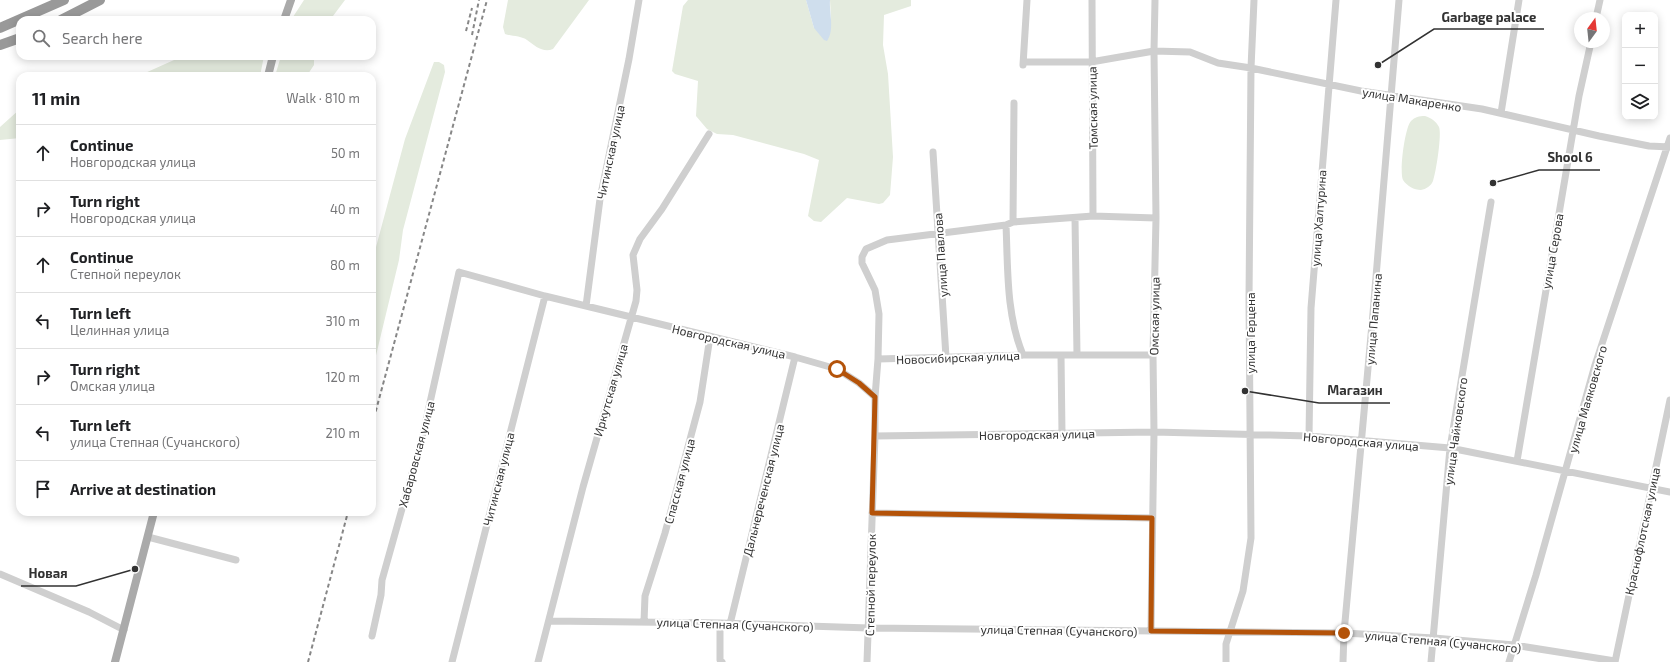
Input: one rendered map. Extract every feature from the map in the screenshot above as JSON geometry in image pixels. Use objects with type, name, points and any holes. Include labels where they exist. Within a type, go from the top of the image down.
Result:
[{"type":"highway","points":[[27,16],[64,0]]},
{"type":"highway","points":[[69,16],[100,0]]},
{"type":"highway","points":[[0,28],[16,21]]},
{"type":"highway","points":[[0,45],[16,39]]},
{"type":"main road","points":[[285,16],[291,0]]},
{"type":"main road","points":[[269,72],[272,60]]},
{"type":"main road","points":[[115,662],[153,516]]},
{"type":"street","name":"Читинская улица","points":[[586,306],[600,199],[639,0]]},
{"type":"street","name":"улица Макаренко","points":[[1027,0],[1024,64],[1091,62],[1154,51],[1190,52],[1199,54],[1208,60],[1329,85],[1391,97],[1501,113],[1573,131],[1649,146],[1669,147]]},
{"type":"street","name":"Томская улица","points":[[1092,0],[1091,62],[1093,216]]},
{"type":"street","name":"Омская улица","points":[[1151,631],[1154,432],[1153,355],[1156,218],[1154,51],[1156,0]]},
{"type":"street","name":"улица Герцена","points":[[1226,662],[1226,644],[1244,592],[1251,538],[1249,300],[1251,68],[1254,0]]},
{"type":"street","name":"улица Халтурина","points":[[1309,436],[1311,308],[1336,0]]},
{"type":"street","name":"улица Папанина","points":[[1343,662],[1344,633],[1362,440],[1399,0]]},
{"type":"street","points":[[1501,113],[1519,0]]},
{"type":"street","points":[[1597,12],[1600,0]]},
{"type":"street","name":"улица Серова","points":[[1517,460],[1573,131],[1590,48]]},
{"type":"street","points":[[1013,222],[1014,103]]},
{"type":"street","name":"Иркутская улица","points":[[538,662],[581,494],[632,317],[636,295],[633,254],[640,239],[662,209],[709,134]]},
{"type":"street","name":"улица Маяковского","points":[[1509,662],[1566,472],[1596,365],[1669,147],[1670,138]]},
{"type":"street","name":"улица Павлова","points":[[933,152],[946,357]]},
{"type":"street","name":"улица Чайковского","points":[[1431,662],[1450,448],[1491,202]]},
{"type":"street","points":[[938,232],[1006,225],[1013,222],[1093,216],[1156,218]]},
{"type":"street","points":[[1075,218],[1077,355]]},
{"type":"street","points":[[1006,225],[1010,311],[1016,339],[1023,355]]},
{"type":"street","name":"Новосибирская улица","points":[[938,232],[887,240],[866,249],[862,257],[862,263],[875,290],[879,314],[878,359],[1023,355],[1153,355]]},
{"type":"street","name":"Новгородская улица","points":[[459,272],[545,296],[795,357],[837,369],[859,383],[875,397]]},
{"type":"street","name":"Хабаровская улица","points":[[372,636],[382,595],[382,580],[423,434],[459,272]]},
{"type":"street","name":"Читинская улица","points":[[452,662],[545,296]]},
{"type":"street","name":"Спасская улица","points":[[644,622],[645,596],[665,533],[700,402],[710,337]]},
{"type":"street","points":[[1061,355],[1062,434]]},
{"type":"street","name":"Дальнереченская улица","points":[[730,624],[795,357]]},
{"type":"street","points":[[875,436],[875,397],[878,359]]},
{"type":"street","name":"Краснофлотская улица","points":[[1615,662],[1670,400]]},
{"type":"street","name":"Новгородская улица","points":[[875,436],[1154,432],[1309,436],[1450,448],[1517,460],[1566,472],[1670,492]]},
{"type":"street","name":"Степной переулок","points":[[867,662],[875,436]]},
{"type":"street","points":[[872,513],[1152,518]]},
{"type":"street","points":[[148,537],[236,560]]},
{"type":"street","points":[[0,574],[89,612],[124,630]]},
{"type":"street","name":"улица Степная (Сучанского)","points":[[549,621],[720,623],[869,628],[1344,633],[1434,638],[1514,645],[1615,662]]},
{"type":"street","points":[[720,623],[720,660],[722,662]]},
{"type":"shaded area","points":[[304,0],[345,0],[333,16],[294,16]]},
{"type":"shaded area","points":[[508,0],[589,0],[553,49],[546,50],[539,48],[522,38],[505,34],[503,27]]},
{"type":"shaded area","points":[[688,0],[806,0],[814,28],[831,19],[830,0],[911,0],[911,6],[884,15],[883,45],[888,74],[893,157],[890,195],[883,203],[879,204],[847,198],[821,222],[814,221],[808,216],[819,160],[804,154],[733,135],[717,134],[707,129],[696,116],[698,81],[675,74],[672,71],[683,6]]},
{"type":"shaded area","points":[[174,60],[263,60],[261,72],[147,72]]},
{"type":"shaded area","points":[[280,60],[314,60],[314,65],[309,72],[276,72]]},
{"type":"shaded area","points":[[434,62],[439,62],[444,65],[445,72],[403,230],[399,260],[376,355],[376,247],[405,139]]},
{"type":"shaded area","points":[[16,113],[16,138],[0,140],[0,127]]},
{"type":"shaded area","points":[[1425,116],[1433,120],[1439,127],[1439,145],[1433,181],[1426,188],[1418,190],[1411,187],[1403,180],[1402,159],[1405,140],[1411,121]]},
{"type":"water","points":[[806,0],[830,0],[831,32],[827,41],[824,40],[814,28]]},
{"type":"railway","points":[[472,35],[479,0]]},
{"type":"railway","points":[[376,410],[487,0]]},
{"type":"railway","points":[[466,31],[472,8]]},
{"type":"railway","points":[[308,662],[347,516]]},
{"type":"place","name":"Garbage palace","points":[[1378,65]]},
{"type":"place","name":"Shool 6","points":[[1493,183]]},
{"type":"place","name":"Магазин","points":[[1245,391]]},
{"type":"place","name":"Новая","points":[[135,569]]},
{"type":"route","points":[[837,369],[859,383],[875,397],[872,513],[1152,518],[1151,631],[1344,633]]}]
